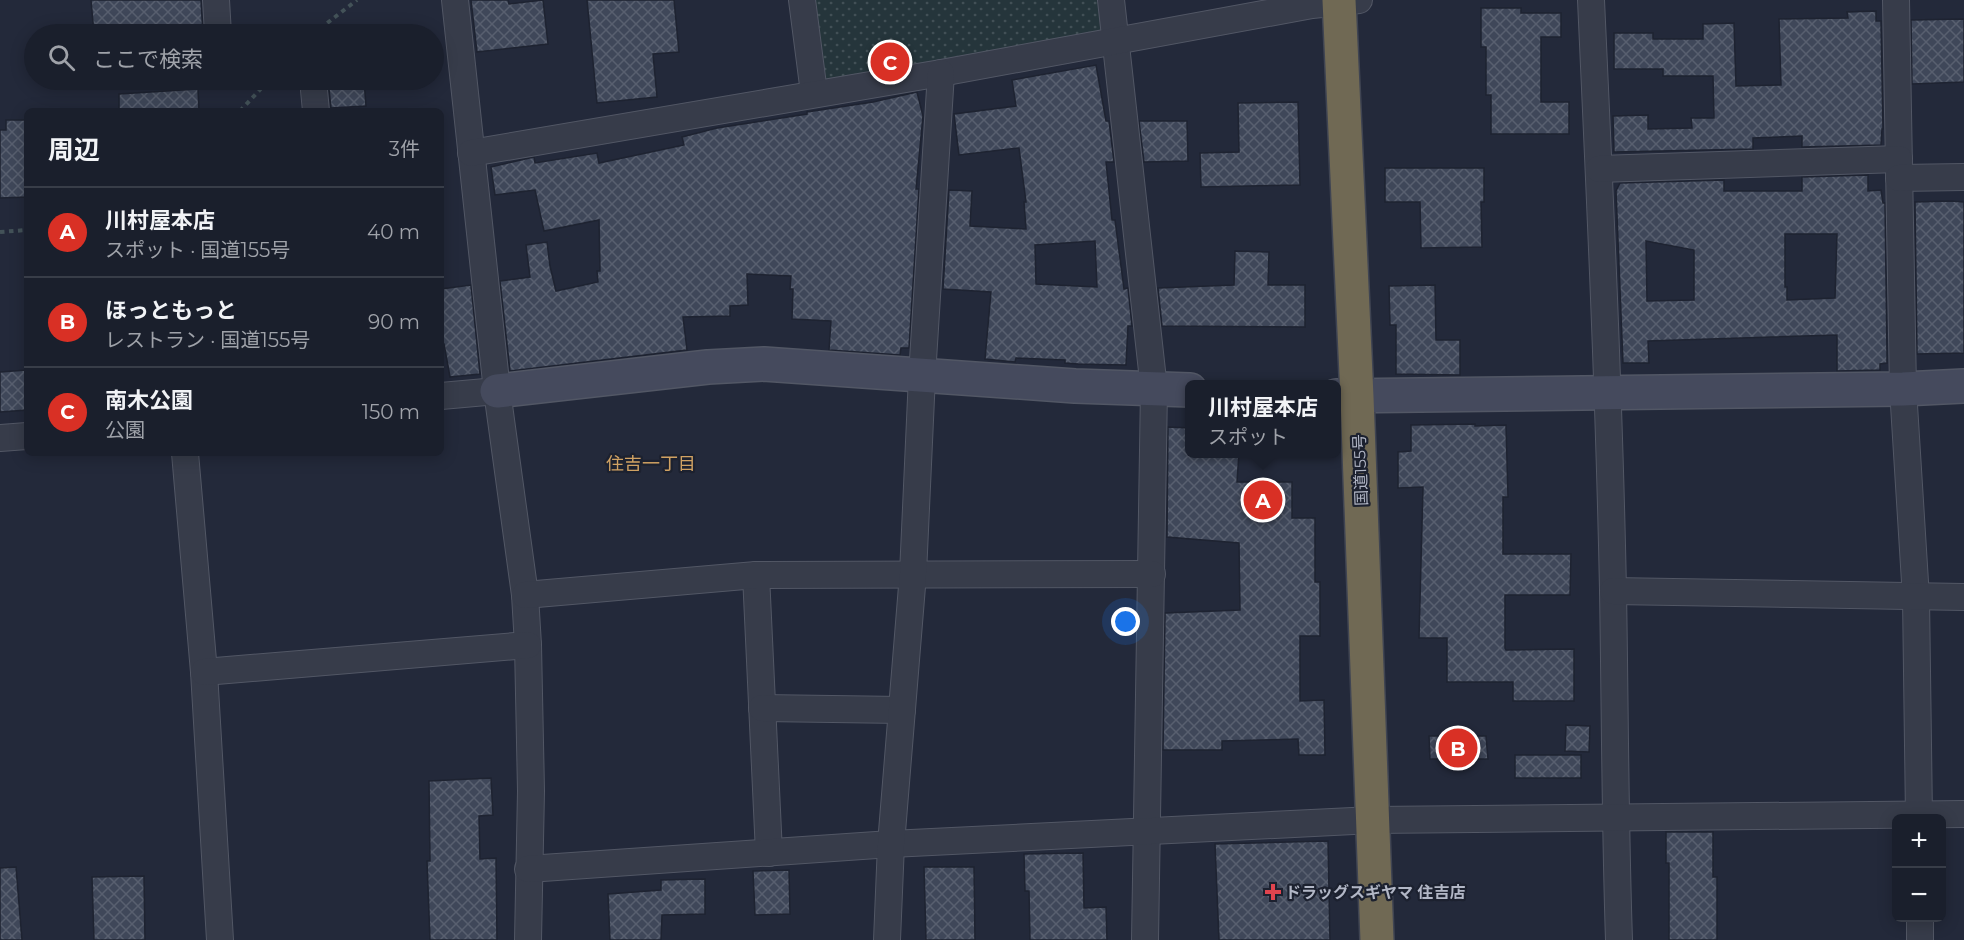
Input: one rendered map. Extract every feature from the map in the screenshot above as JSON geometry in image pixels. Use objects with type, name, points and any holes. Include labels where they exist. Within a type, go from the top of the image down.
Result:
[{"type":"highway","name":"国道155号","points":[[1346,0],[1347,397],[1373,820],[1377,940]]},
{"type":"street","points":[[216,0],[217,24]]},
{"type":"street","points":[[455,0],[496,391],[525,596],[531,791],[528,940]]},
{"type":"street","points":[[802,0],[814,93]]},
{"type":"street","points":[[1111,0],[1154,389],[1145,940]]},
{"type":"street","points":[[471,153],[941,73],[1312,4],[1346,0]]},
{"type":"street","points":[[1591,0],[1608,394],[1619,940]]},
{"type":"street","points":[[1896,0],[1903,389],[1916,598],[1919,814]]},
{"type":"street","points":[[886,940],[891,844],[914,574],[922,376],[941,73]]},
{"type":"street","points":[[314,90],[316,108]]},
{"type":"street","points":[[1599,169],[1899,168],[1964,177]]},
{"type":"street","points":[[444,396],[708,367],[764,364],[922,376],[1185,390]]},
{"type":"street","points":[[1347,397],[1903,389],[1964,386]]},
{"type":"street","points":[[0,438],[24,436]]},
{"type":"street","points":[[185,456],[204,672],[220,940]]},
{"type":"street","points":[[525,596],[756,575],[1152,574]]},
{"type":"street","points":[[756,575],[770,852]]},
{"type":"street","points":[[1613,591],[1916,598],[1964,597]]},
{"type":"street","points":[[204,672],[528,645]]},
{"type":"street","points":[[762,708],[902,710]]},
{"type":"street","points":[[1946,815],[1964,814]]},
{"type":"street","points":[[528,868],[891,844],[1373,820],[1892,816]]},
{"type":"street","points":[[1920,922],[1920,940]]},
{"type":"path","points":[[326,24],[357,0]]},
{"type":"path","points":[[243,108],[260,90]]},
{"type":"path","points":[[0,232],[24,230]]},
{"type":"shaded area","points":[[807,0],[1106,0],[1110,37],[819,86]]},
{"type":"building","points":[[91,0],[201,0],[202,24],[93,24]]},
{"type":"building","points":[[471,0],[508,0],[509,4],[543,0],[548,44],[477,52]]},
{"type":"building","points":[[587,0],[674,0],[679,52],[653,54],[657,97],[597,103]]},
{"type":"building","points":[[1481,8],[1521,8],[1521,13],[1561,13],[1561,37],[1541,37],[1541,102],[1569,102],[1569,134],[1491,134],[1491,95],[1486,95],[1486,47],[1481,47]]},
{"type":"building","points":[[1876,11],[1876,21],[1881,21],[1883,129],[1881,145],[1802,147],[1802,136],[1753,138],[1753,149],[1614,152],[1613,116],[1648,115],[1648,129],[1692,128],[1691,118],[1714,118],[1713,76],[1663,76],[1663,69],[1614,69],[1614,33],[1653,33],[1653,39],[1703,39],[1703,24],[1734,23],[1736,86],[1781,85],[1779,19],[1848,18],[1847,12]]},
{"type":"building","points":[[1964,19],[1964,82],[1912,84],[1911,20]]},
{"type":"building","points":[[1096,65],[1106,121],[1109,121],[1114,162],[1106,162],[1112,220],[1115,220],[1124,289],[1128,288],[1132,326],[1128,326],[1126,365],[1065,363],[1065,360],[1016,358],[1015,362],[985,359],[991,292],[943,289],[949,190],[972,191],[970,226],[1026,229],[1024,202],[1026,202],[1019,148],[959,155],[954,114],[1016,106],[1012,80]],"holes":[[[1095,241],[1097,287],[1036,284],[1035,245]]]},
{"type":"building","points":[[198,90],[199,108],[119,108],[119,94]]},
{"type":"building","points":[[329,90],[365,90],[366,106],[331,108]]},
{"type":"building","points":[[917,92],[923,116],[916,189],[919,189],[909,348],[901,348],[900,355],[829,350],[831,321],[792,319],[791,276],[747,274],[748,305],[730,306],[730,316],[683,317],[687,350],[510,371],[500,281],[530,277],[526,245],[547,242],[556,291],[598,282],[597,271],[600,271],[599,220],[544,231],[535,190],[495,195],[491,167],[534,157],[535,163],[597,153],[599,163],[684,145],[682,137],[717,128],[807,114],[807,112],[873,102]]},
{"type":"building","points":[[1298,102],[1300,185],[1201,187],[1200,153],[1239,152],[1238,103]]},
{"type":"building","points":[[6,120],[24,120],[24,197],[0,198],[0,130],[6,130]]},
{"type":"building","points":[[1139,121],[1187,121],[1188,161],[1144,162]]},
{"type":"building","points":[[1385,168],[1484,168],[1484,202],[1481,202],[1482,247],[1421,248],[1420,202],[1385,202]]},
{"type":"building","points":[[1868,175],[1868,191],[1881,190],[1883,203],[1885,203],[1887,363],[1880,364],[1880,370],[1837,371],[1837,335],[1648,341],[1649,363],[1623,363],[1616,191],[1620,183],[1724,180],[1724,191],[1802,191],[1802,177]],"holes":[[[1785,234],[1837,234],[1835,298],[1787,300]],[[1646,241],[1694,250],[1694,300],[1647,301]]]},
{"type":"building","points":[[1915,202],[1964,202],[1964,353],[1917,354]]},
{"type":"building","points":[[1235,251],[1269,252],[1268,285],[1305,285],[1305,327],[1162,326],[1158,288],[1234,285]]},
{"type":"building","points":[[471,285],[480,374],[450,377],[444,344],[444,289]]},
{"type":"building","points":[[1435,285],[1436,340],[1460,340],[1460,375],[1396,374],[1396,325],[1390,325],[1389,286]]},
{"type":"building","points":[[24,370],[24,410],[0,412],[0,372]]},
{"type":"building","points":[[1475,424],[1475,426],[1506,425],[1508,497],[1503,497],[1503,554],[1571,554],[1570,595],[1505,595],[1505,648],[1506,650],[1574,649],[1574,701],[1513,701],[1513,682],[1447,682],[1447,638],[1419,638],[1423,487],[1398,488],[1398,452],[1411,451],[1411,425]]},
{"type":"building","points":[[1168,427],[1185,428],[1185,458],[1239,458],[1237,482],[1292,482],[1292,518],[1315,518],[1315,582],[1320,582],[1320,636],[1300,636],[1300,701],[1324,700],[1325,755],[1299,755],[1298,739],[1222,741],[1222,750],[1163,750],[1165,613],[1240,610],[1239,543],[1167,537]]},
{"type":"building","points":[[1566,725],[1590,726],[1589,752],[1565,751]]},
{"type":"building","points":[[1429,736],[1486,736],[1488,759],[1430,759]]},
{"type":"building","points":[[1515,755],[1581,755],[1581,778],[1515,778]]},
{"type":"building","points":[[491,778],[493,815],[479,816],[480,859],[496,858],[497,940],[430,940],[427,861],[430,861],[429,781]]},
{"type":"building","points":[[1666,832],[1713,832],[1713,877],[1717,877],[1717,940],[1669,940],[1669,863],[1666,863]]},
{"type":"building","name":"ドラッグスギヤマ 住吉店","points":[[1328,841],[1330,940],[1219,940],[1215,844]]},
{"type":"building","points":[[1083,853],[1084,908],[1106,907],[1107,940],[1030,940],[1029,891],[1025,891],[1024,854]]},
{"type":"building","points":[[16,867],[22,940],[0,940],[0,868]]},
{"type":"building","points":[[924,867],[974,867],[975,940],[926,940]]},
{"type":"building","points":[[789,870],[790,914],[755,915],[753,871]]},
{"type":"building","points":[[144,876],[145,940],[94,940],[92,877]]},
{"type":"building","points":[[705,879],[705,914],[662,915],[661,940],[610,940],[608,894],[661,890],[661,880]]},
{"type":"place","name":"南木公園","points":[[890,62]]},
{"type":"place","name":"川村屋本店","points":[[1263,500]]},
{"type":"place","name":"ほっともっと","points":[[1458,748]]},
{"type":"place","name":"ドラッグスギヤマ 住吉店","points":[[1273,892]]},
{"type":"district","name":"住吉一丁目","points":[[651,464]]}]
